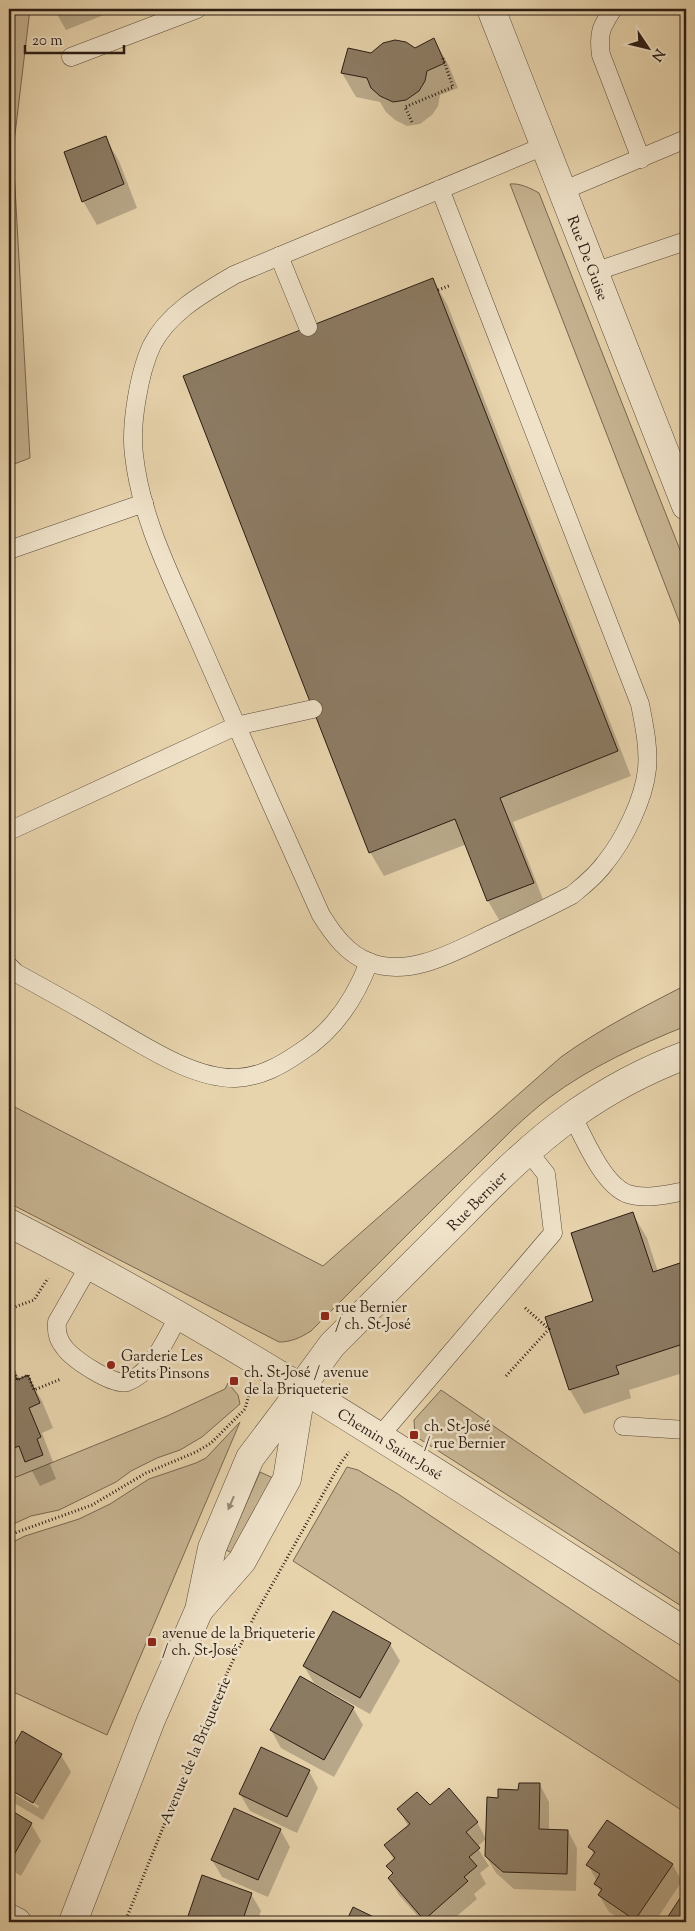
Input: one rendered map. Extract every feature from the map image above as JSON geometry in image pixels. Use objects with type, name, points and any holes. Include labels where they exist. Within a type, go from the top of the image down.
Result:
[{"type":"street","name":"Rue De Guise","points":[[492,9],[544,146],[686,503]]},
{"type":"street","name":"Rue Bernier","points":[[302,1389],[332,1345],[496,1180],[528,1151],[572,1115],[602,1095],[658,1066],[686,1055]]},
{"type":"street","name":"Chemin Saint-José","points":[[9,1223],[179,1316],[302,1389],[686,1632]]},
{"type":"street","points":[[73,1922],[148,1729],[199,1610],[212,1548],[250,1458],[302,1389]]},
{"type":"street","points":[[199,1610],[242,1562],[287,1479],[302,1389]]},
{"type":"street","points":[[9,1918],[17,1922]]},
{"type":"lane","points":[[71,57],[197,9]]},
{"type":"lane","points":[[613,9],[602,24],[599,38],[601,55],[641,159]]},
{"type":"lane","points":[[562,190],[686,139]]},
{"type":"lane","points":[[440,189],[640,704],[647,752],[647,770],[641,796],[626,830],[606,862],[589,881],[572,895],[450,953],[405,966],[387,966],[369,962],[350,951],[334,936],[321,915],[236,726],[154,534],[144,503],[134,454],[133,423],[142,374],[152,344],[172,319],[193,300],[234,275],[440,189],[544,146]]},
{"type":"lane","points":[[594,272],[686,241]]},
{"type":"lane","points":[[279,256],[308,327]]},
{"type":"lane","points":[[9,550],[144,503]]},
{"type":"lane","points":[[9,831],[236,726],[313,709]]},
{"type":"lane","points":[[9,966],[16,972],[169,1059],[210,1075],[236,1078],[260,1075],[314,1044],[336,1021],[352,1000],[369,962]]},
{"type":"lane","points":[[572,1115],[609,1180],[616,1188],[628,1194],[662,1196],[686,1191]]},
{"type":"lane","points":[[379,1437],[553,1233],[546,1174],[528,1151]]},
{"type":"lane","points":[[89,1266],[57,1322],[56,1329],[59,1340],[66,1350],[76,1359],[110,1380],[127,1382],[145,1369],[179,1316]]},
{"type":"lane","points":[[623,1426],[686,1430]]},
{"type":"path","points":[[412,122],[405,107],[453,87],[442,56]]},
{"type":"path","points":[[9,1309],[34,1300],[48,1278]]},
{"type":"path","points":[[504,1290],[549,1329],[506,1376]]},
{"type":"path","points":[[9,1359],[17,1380],[28,1375],[34,1390]]},
{"type":"path","points":[[9,1535],[92,1505],[146,1473],[196,1452],[211,1443],[245,1409],[252,1384]]},
{"type":"path","name":"Avenue de la Briqueterie","points":[[125,1922],[229,1669],[255,1615],[348,1453]]},
{"type":"shaded area","points":[[9,9],[30,9],[13,151],[30,458],[9,466]]},
{"type":"shaded area","points":[[510,184],[521,185],[539,193],[686,565],[686,639]]},
{"type":"shaded area","points":[[686,985],[686,1026],[633,1049],[581,1076],[545,1101],[514,1128],[311,1331],[295,1339],[279,1342],[9,1203],[9,1104],[323,1266],[561,1057],[606,1028]]},
{"type":"shaded area","points":[[228,1383],[238,1395],[240,1404],[202,1437],[180,1450],[157,1458],[131,1471],[116,1482],[59,1510],[31,1516],[9,1526],[9,1480],[167,1416],[225,1389]]},
{"type":"shaded area","points":[[441,1390],[686,1558],[686,1609],[415,1436],[414,1420]]},
{"type":"shaded area","points":[[240,1422],[107,1735],[9,1690],[9,1544],[25,1536],[79,1519],[110,1504],[149,1479],[206,1458]]},
{"type":"shaded area","points":[[347,1467],[358,1470],[398,1494],[686,1686],[686,1813],[293,1561]]},
{"type":"shaded area","points":[[260,1472],[273,1478],[232,1553],[226,1550]]},
{"type":"building","points":[[434,38],[445,63],[427,71],[425,81],[419,91],[406,100],[393,102],[380,96],[371,88],[367,78],[341,73],[348,48],[371,53],[383,43],[395,40],[406,42],[415,48]]},
{"type":"building","points":[[106,136],[124,184],[82,202],[64,152]]},
{"type":"building","points":[[433,278],[618,751],[500,798],[534,883],[487,901],[455,819],[369,853],[183,376]]},
{"type":"building","points":[[633,1212],[653,1272],[686,1261],[686,1343],[616,1366],[619,1374],[569,1390],[545,1317],[593,1301],[571,1233]]},
{"type":"building","points":[[9,1359],[17,1380],[28,1375],[40,1403],[29,1408],[41,1437],[37,1439],[43,1455],[25,1462],[19,1446],[9,1450]]},
{"type":"building","points":[[333,1611],[391,1643],[360,1698],[303,1666]]},
{"type":"building","points":[[300,1676],[354,1707],[324,1760],[270,1730]]},
{"type":"building","points":[[22,1731],[62,1754],[33,1803],[9,1789],[9,1754]]},
{"type":"building","points":[[261,1747],[310,1770],[287,1817],[239,1794]]},
{"type":"building","points":[[519,1783],[540,1783],[539,1829],[568,1830],[567,1874],[503,1872],[485,1856],[487,1797],[498,1798],[498,1789],[518,1790]]},
{"type":"building","points":[[449,1788],[478,1822],[466,1832],[480,1848],[469,1857],[477,1866],[464,1877],[468,1881],[424,1920],[388,1878],[393,1873],[386,1866],[395,1858],[384,1845],[410,1824],[397,1809],[417,1792],[430,1805]]},
{"type":"building","points":[[234,1808],[281,1829],[258,1880],[211,1860]]},
{"type":"building","points":[[9,1809],[32,1823],[11,1860],[9,1859]]},
{"type":"building","points":[[607,1820],[673,1864],[635,1920],[598,1895],[602,1889],[594,1884],[600,1874],[586,1865],[595,1852],[588,1847]]},
{"type":"building","points":[[202,1875],[252,1893],[242,1922],[186,1922]]},
{"type":"building","points":[[686,1889],[686,1922],[674,1922],[667,1918]]},
{"type":"building","points":[[353,1907],[384,1922],[346,1922]]},
{"type":"place","name":"rue Bernier / ch. St-José","points":[[325,1316]]},
{"type":"place","name":"Garderie Les Petits Pinsons","points":[[111,1365]]},
{"type":"place","name":"ch. St-José / avenue de la Briqueterie","points":[[234,1381]]},
{"type":"place","name":"ch. St-José / rue Bernier","points":[[414,1435]]},
{"type":"place","name":"avenue de la Briqueterie / ch. St-José","points":[[152,1642]]}]
